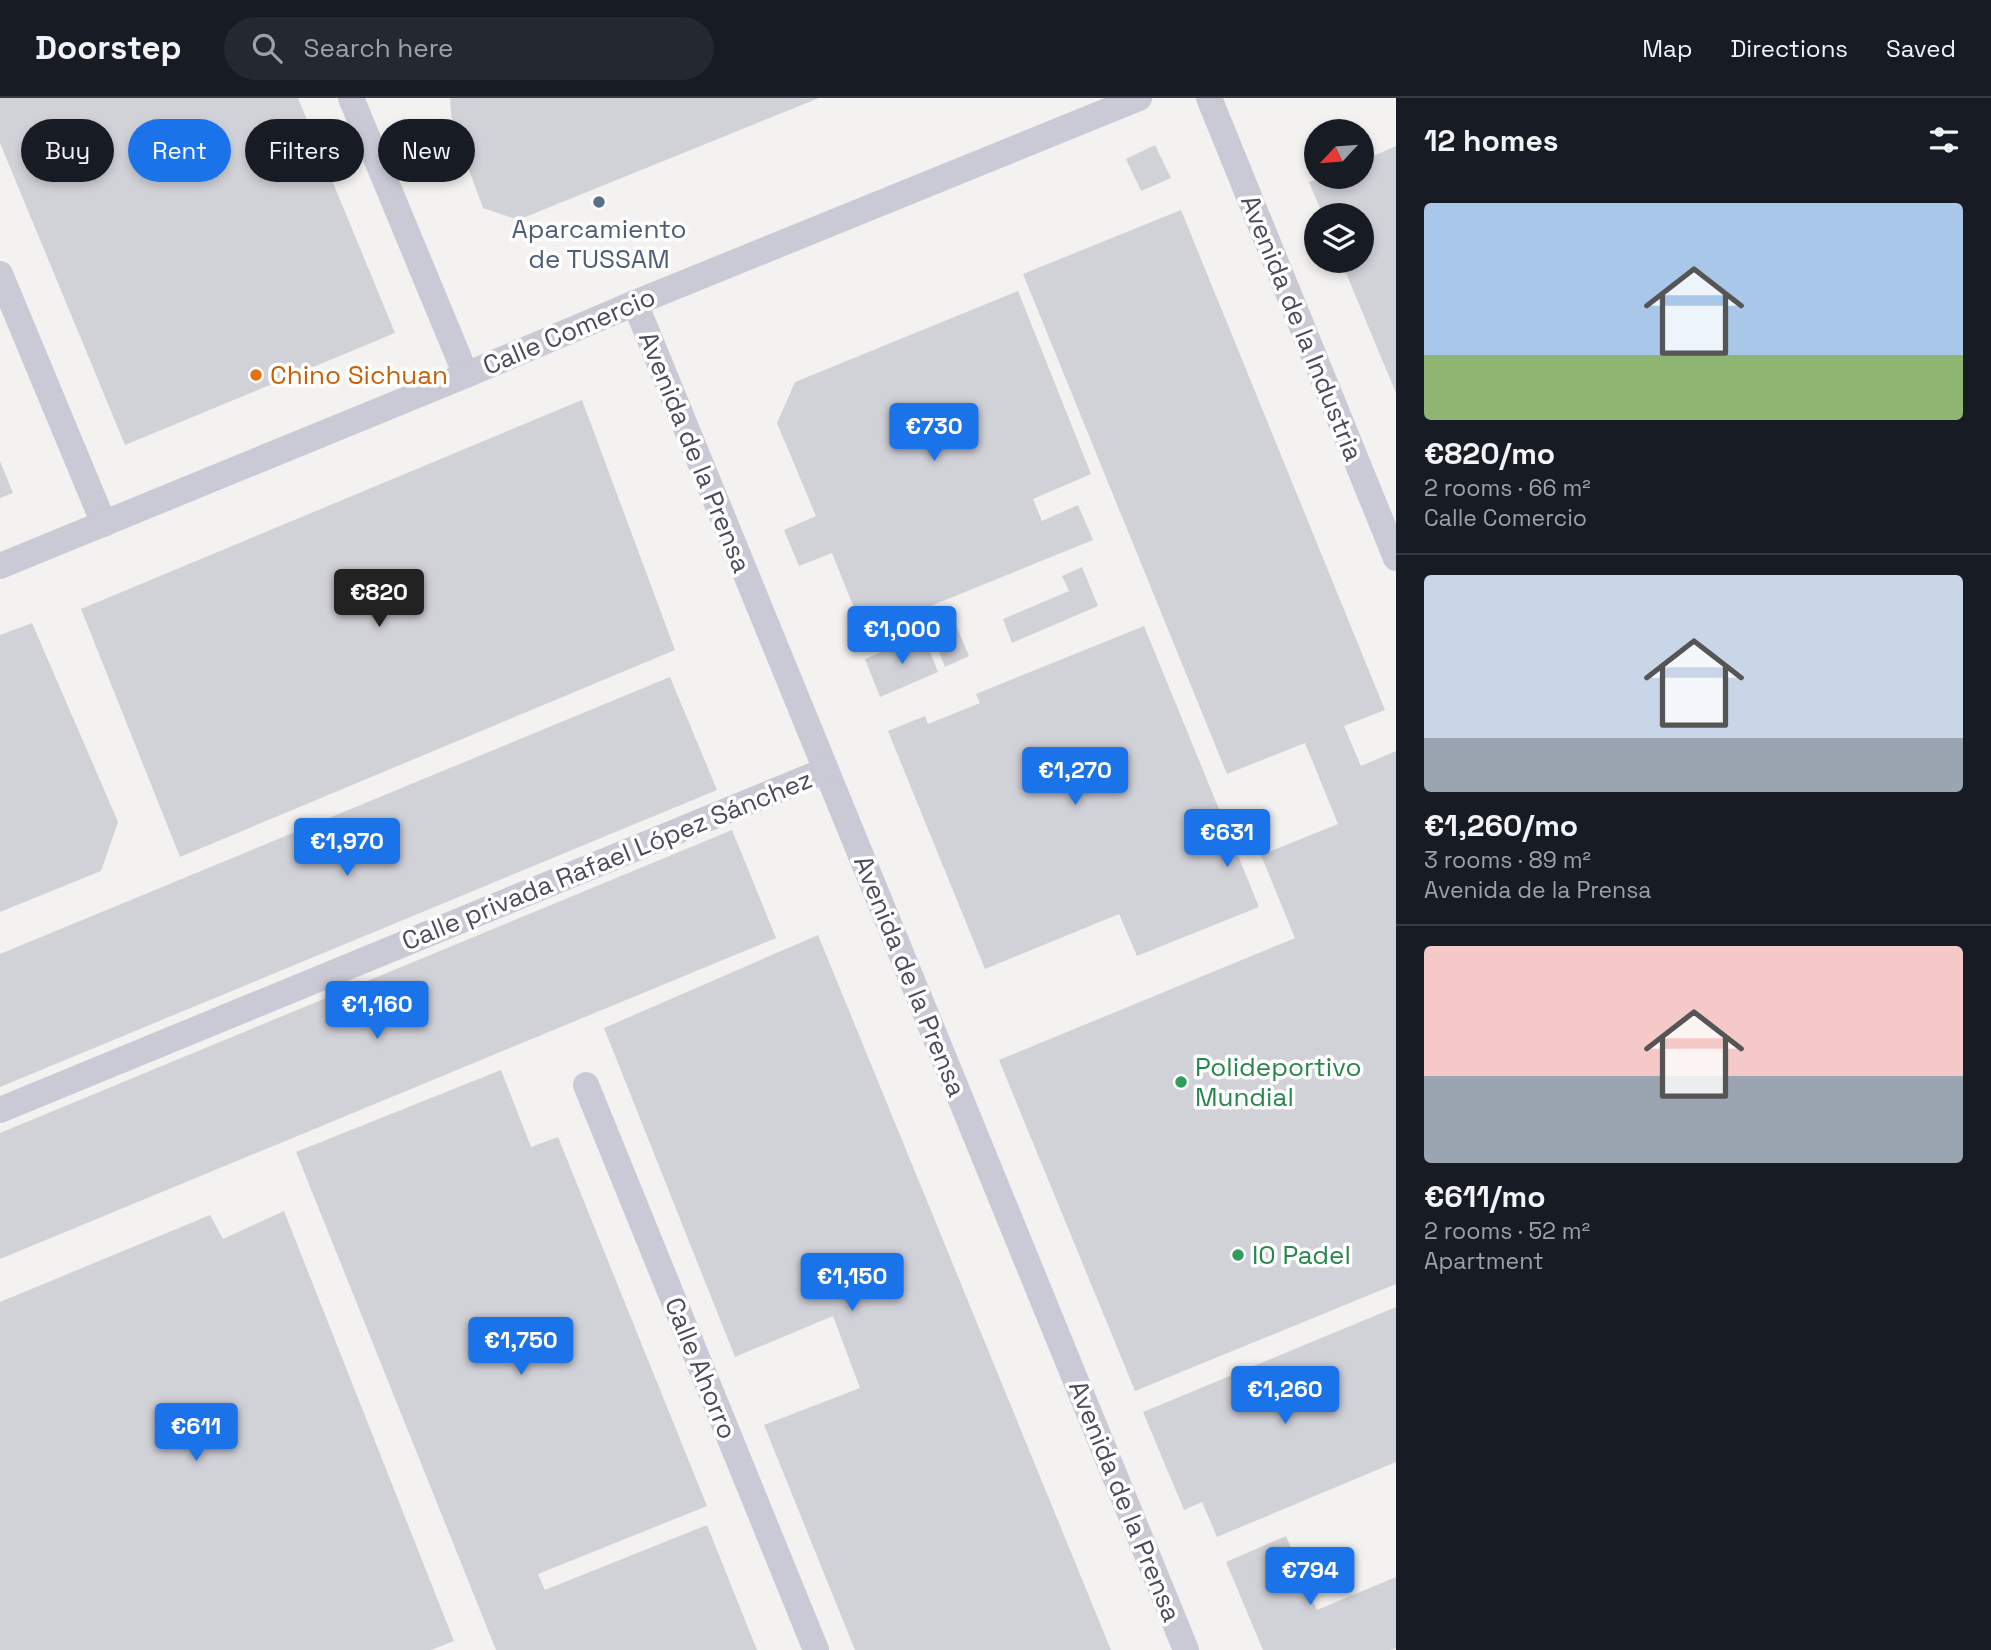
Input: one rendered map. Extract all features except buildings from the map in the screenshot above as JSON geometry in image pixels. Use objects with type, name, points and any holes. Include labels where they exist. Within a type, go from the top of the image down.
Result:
[{"type":"street","points":[[351,98],[466,375]]},
{"type":"street","name":"Calle Comercio","points":[[0,566],[1139,98]]},
{"type":"street","name":"Avenida de la Industria","points":[[1209,98],[1396,558]]},
{"type":"street","points":[[0,274],[104,524]]},
{"type":"street","name":"Avenida de la Prensa","points":[[635,303],[1186,1650]]},
{"type":"street","name":"Calle privada Rafael López Sánchez","points":[[0,1110],[825,770]]},
{"type":"street","name":"Calle Ahorro","points":[[586,1085],[816,1650]]},
{"type":"place","name":"Aparcamiento de TUSSAM","points":[[599,202]]},
{"type":"place","name":"Chino Sichuan","points":[[256,375]]},
{"type":"place","name":"Polideportivo Mundial","points":[[1181,1082]]},
{"type":"place","name":"IO Padel","points":[[1238,1255]]}]
